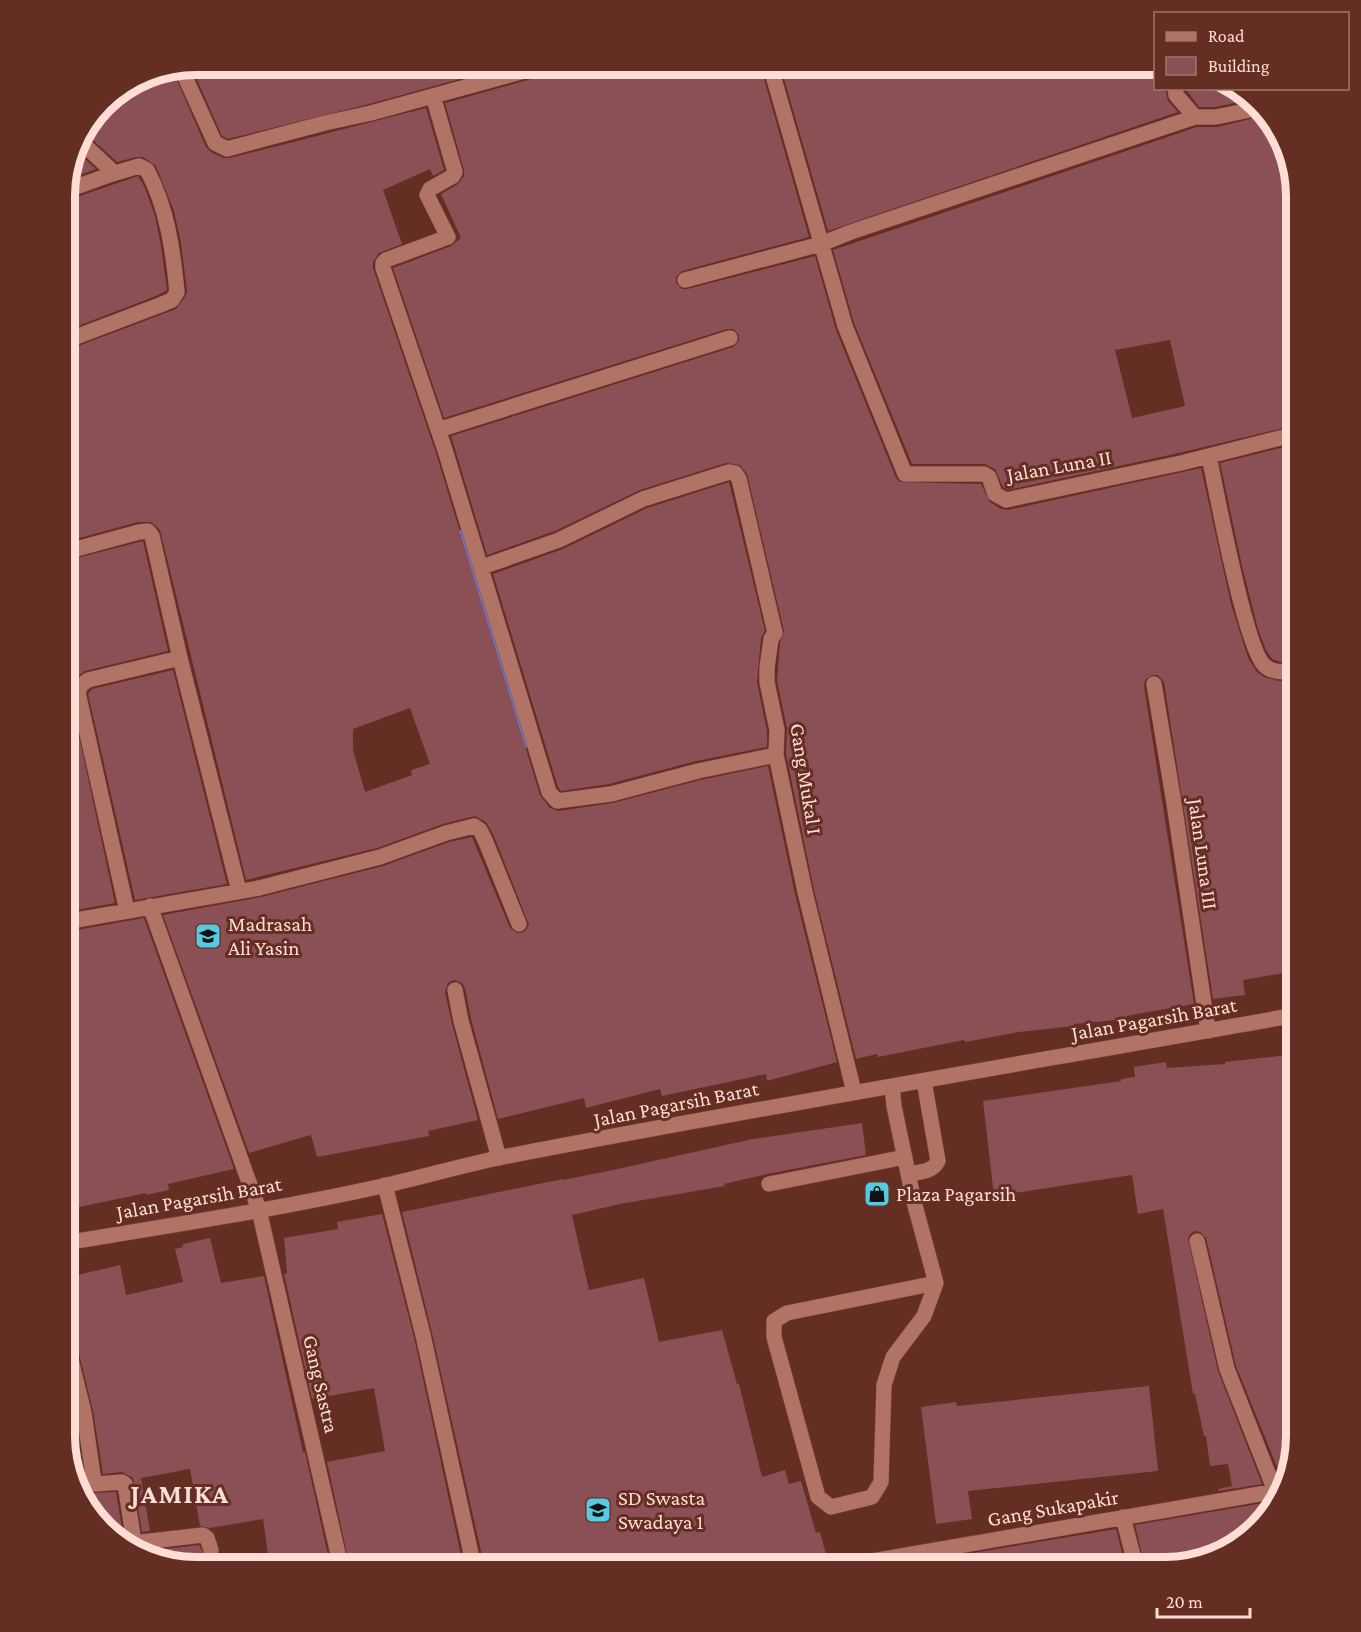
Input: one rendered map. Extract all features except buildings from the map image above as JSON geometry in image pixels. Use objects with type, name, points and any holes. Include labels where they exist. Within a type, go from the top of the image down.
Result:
[{"type":"street","points":[[185,76],[215,143],[226,149],[510,75]]},
{"type":"street","points":[[773,75],[821,244]]},
{"type":"street","points":[[1175,90],[1176,95],[1195,117]]},
{"type":"street","points":[[433,96],[455,172],[430,189],[427,195],[448,237],[383,263],[482,567],[549,792],[555,800],[611,794],[698,771],[776,755]]},
{"type":"street","points":[[685,280],[821,244],[1195,117],[1216,117],[1251,110]]},
{"type":"street","points":[[86,146],[111,170],[112,174]]},
{"type":"street","points":[[75,187],[139,166],[147,170],[164,210],[177,291],[172,300],[75,337]]},
{"type":"street","name":"Jalan Luna II","points":[[821,244],[845,326],[905,474],[984,474],[989,477],[995,494],[1006,500],[1113,478],[1286,437]]},
{"type":"street","points":[[438,430],[730,338]]},
{"type":"street","points":[[1209,456],[1241,602],[1256,652],[1266,667],[1286,670]]},
{"type":"street","name":"Gang Mukal I","points":[[482,567],[559,540],[643,499],[729,472],[735,473],[739,478],[775,633],[771,639],[767,682],[777,730],[776,755],[805,892],[854,1092]]},
{"type":"street","points":[[75,549],[139,531],[148,531],[152,536],[180,658],[239,891]]},
{"type":"street","points":[[127,911],[78,693],[81,685],[88,680],[180,658]]},
{"type":"street","name":"Jalan Luna III","points":[[1154,684],[1208,1031]]},
{"type":"street","points":[[75,920],[260,888],[380,857],[439,835],[474,826],[480,830],[485,840],[519,924]]},
{"type":"street","name":"Gang Sastra","points":[[150,906],[259,1210],[338,1557]]},
{"type":"street","points":[[455,990],[461,1021],[499,1158]]},
{"type":"street","name":"Jalan Pagarsih Barat","points":[[75,1241],[259,1210],[386,1185],[499,1158],[854,1092],[924,1082],[1286,1018]]},
{"type":"street","points":[[908,1174],[931,1169],[938,1161],[924,1082]]},
{"type":"street","points":[[892,1087],[908,1174],[936,1283],[924,1316],[894,1357],[884,1385],[881,1482],[872,1497],[831,1507],[818,1497],[774,1337],[774,1321],[788,1312],[936,1283]]},
{"type":"street","points":[[769,1184],[905,1157]]},
{"type":"street","points":[[386,1185],[423,1335],[472,1557]]},
{"type":"street","points":[[1197,1241],[1227,1369],[1274,1487]]},
{"type":"street","points":[[75,1378],[84,1413],[94,1482],[96,1484],[122,1482],[125,1484],[129,1537]]},
{"type":"street","name":"Gang Sukapakir","points":[[896,1557],[1123,1517],[1269,1497]]},
{"type":"street","points":[[1123,1517],[1133,1557]]},
{"type":"street","points":[[138,1542],[203,1535],[207,1538],[211,1550]]},
{"type":"street","points":[[923,1552],[924,1557]]},
{"type":"waterway","points":[[449,539],[462,534],[527,743]]},
{"type":"place","name":"Madrasah Ali Yasin","points":[[208,936]]},
{"type":"place","name":"Plaza Pagarsih","points":[[877,1194]]},
{"type":"place","name":"SD Swasta Swadaya 1","points":[[598,1510]]},
{"type":"district","name":"JAMIKA","points":[[180,1494]]}]
